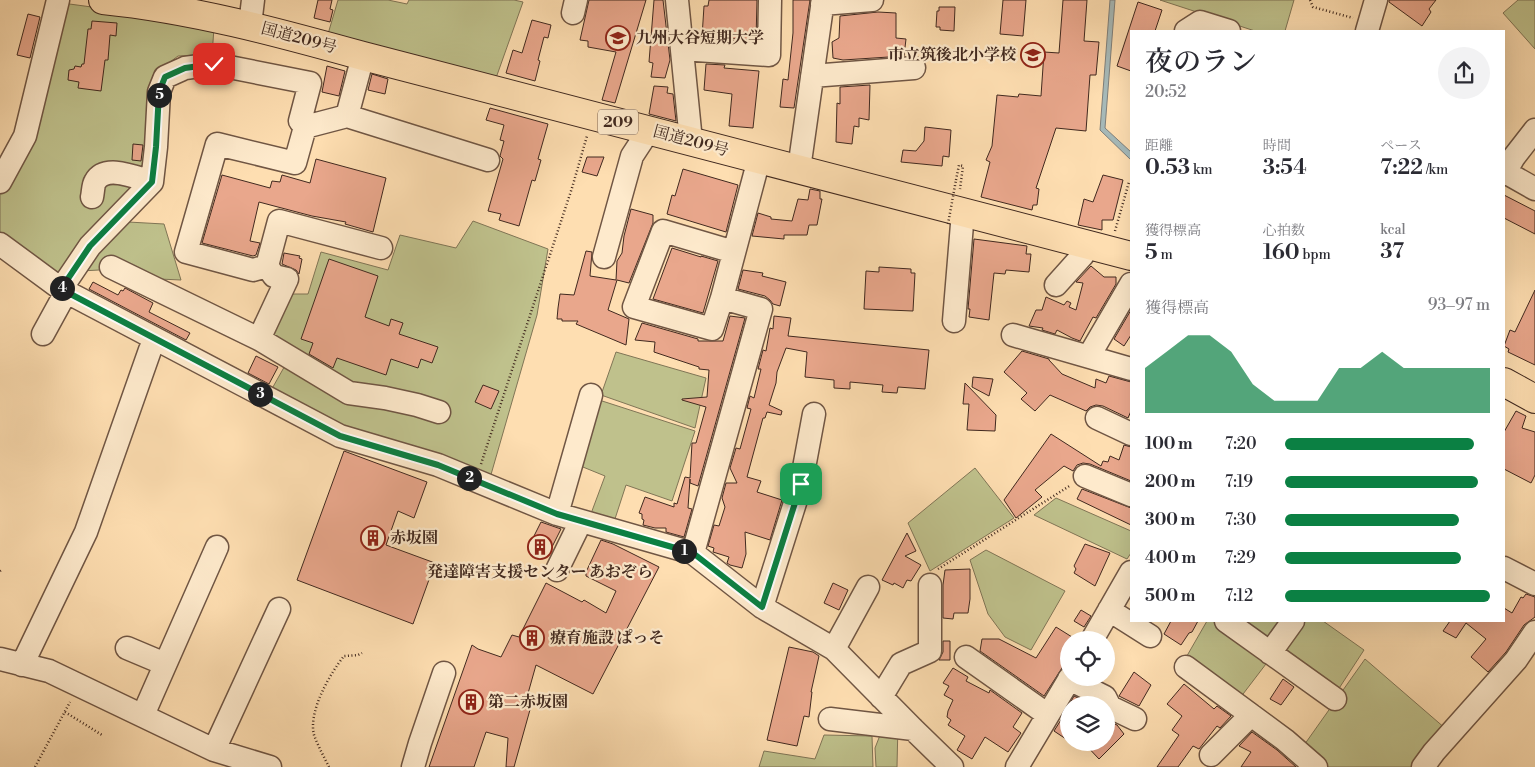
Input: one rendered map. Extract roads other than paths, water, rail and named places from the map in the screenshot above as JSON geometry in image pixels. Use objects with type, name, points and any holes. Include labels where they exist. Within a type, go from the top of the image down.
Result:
[{"type":"highway","name":"国道209号","points":[[103,0],[252,12],[363,56],[799,170],[1122,248]]},
{"type":"highway","points":[[1505,383],[1535,399]]},
{"type":"street","points":[[0,182],[25,136],[58,0]]},
{"type":"street","points":[[676,0],[691,141]]},
{"type":"street","points":[[682,49],[769,55],[770,0]]},
{"type":"street","points":[[799,170],[822,2],[872,0]]},
{"type":"street","points":[[1360,25],[1376,0]]},
{"type":"street","points":[[1188,30],[1200,22],[1226,30]]},
{"type":"street","points":[[347,116],[363,56]]},
{"type":"street","points":[[43,334],[63,291],[90,246],[152,182],[159,92],[165,77],[185,68],[214,64],[310,83],[300,121],[305,127]]},
{"type":"street","points":[[812,76],[914,68]]},
{"type":"street","points":[[305,127],[347,116],[488,160]]},
{"type":"street","points":[[267,266],[253,270],[186,252],[217,144],[295,163],[305,127]]},
{"type":"street","points":[[604,257],[632,156],[649,130]]},
{"type":"street","points":[[1535,130],[1507,163],[1535,189]]},
{"type":"street","points":[[734,252],[663,231],[634,307],[712,329],[722,298],[734,252],[758,159]]},
{"type":"street","points":[[92,198],[95,181],[104,174],[115,172],[152,182]]},
{"type":"street","points":[[954,321],[957,207]]},
{"type":"street","points":[[260,339],[287,279],[274,276],[267,266],[279,221],[382,248]]},
{"type":"street","points":[[0,244],[63,291],[340,436],[438,465],[557,514],[693,553],[762,607],[834,649],[952,767]]},
{"type":"street","points":[[1056,285],[1083,255]]},
{"type":"street","points":[[111,268],[260,339],[349,393],[384,398],[439,412]]},
{"type":"street","points":[[1089,356],[1130,286]]},
{"type":"street","points":[[693,553],[761,309],[722,298]]},
{"type":"street","points":[[1012,336],[1130,369]]},
{"type":"street","points":[[22,664],[86,532],[150,350]]},
{"type":"street","points":[[557,514],[590,395]]},
{"type":"street","points":[[762,607],[801,484],[814,414]]},
{"type":"street","points":[[1097,418],[1130,434]]},
{"type":"street","points":[[1085,476],[1130,495]]},
{"type":"street","points":[[557,570],[581,521]]},
{"type":"street","points":[[143,716],[217,547]]},
{"type":"street","points":[[1505,569],[1535,584]]},
{"type":"street","points":[[1097,631],[1130,574]]},
{"type":"street","points":[[881,697],[901,664],[930,652],[930,585]]},
{"type":"street","points":[[834,649],[868,587]]},
{"type":"street","points":[[214,750],[279,609]]},
{"type":"street","points":[[1109,610],[1150,636]]},
{"type":"street","points":[[1227,622],[1335,699]]},
{"type":"street","points":[[1270,653],[1292,622]]},
{"type":"street","points":[[1423,767],[1516,660],[1535,632]]},
{"type":"street","points":[[127,648],[166,664]]},
{"type":"street","points":[[966,657],[1048,715]]},
{"type":"street","points":[[0,659],[49,671],[214,750],[270,767]]},
{"type":"street","points":[[1186,667],[1285,740],[1316,767]]},
{"type":"street","points":[[413,767],[444,674]]},
{"type":"street","points":[[1018,767],[1065,686]]},
{"type":"street","points":[[1085,686],[1105,697],[1110,707],[1134,719]]},
{"type":"street","points":[[1211,755],[1251,714]]},
{"type":"street","points":[[830,719],[913,730]]},
{"type":"place","name":"九州大谷短期大学","points":[[618,38]]},
{"type":"place","name":"市立筑後北小学校","points":[[1033,55]]},
{"type":"place","name":"赤坂園","points":[[373,538]]},
{"type":"place","name":"発達障害支援センター あおぞら","points":[[540,547]]},
{"type":"place","name":"療育施設 ぱっそ","points":[[532,638]]},
{"type":"place","name":"第二赤坂園","points":[[471,702]]}]
